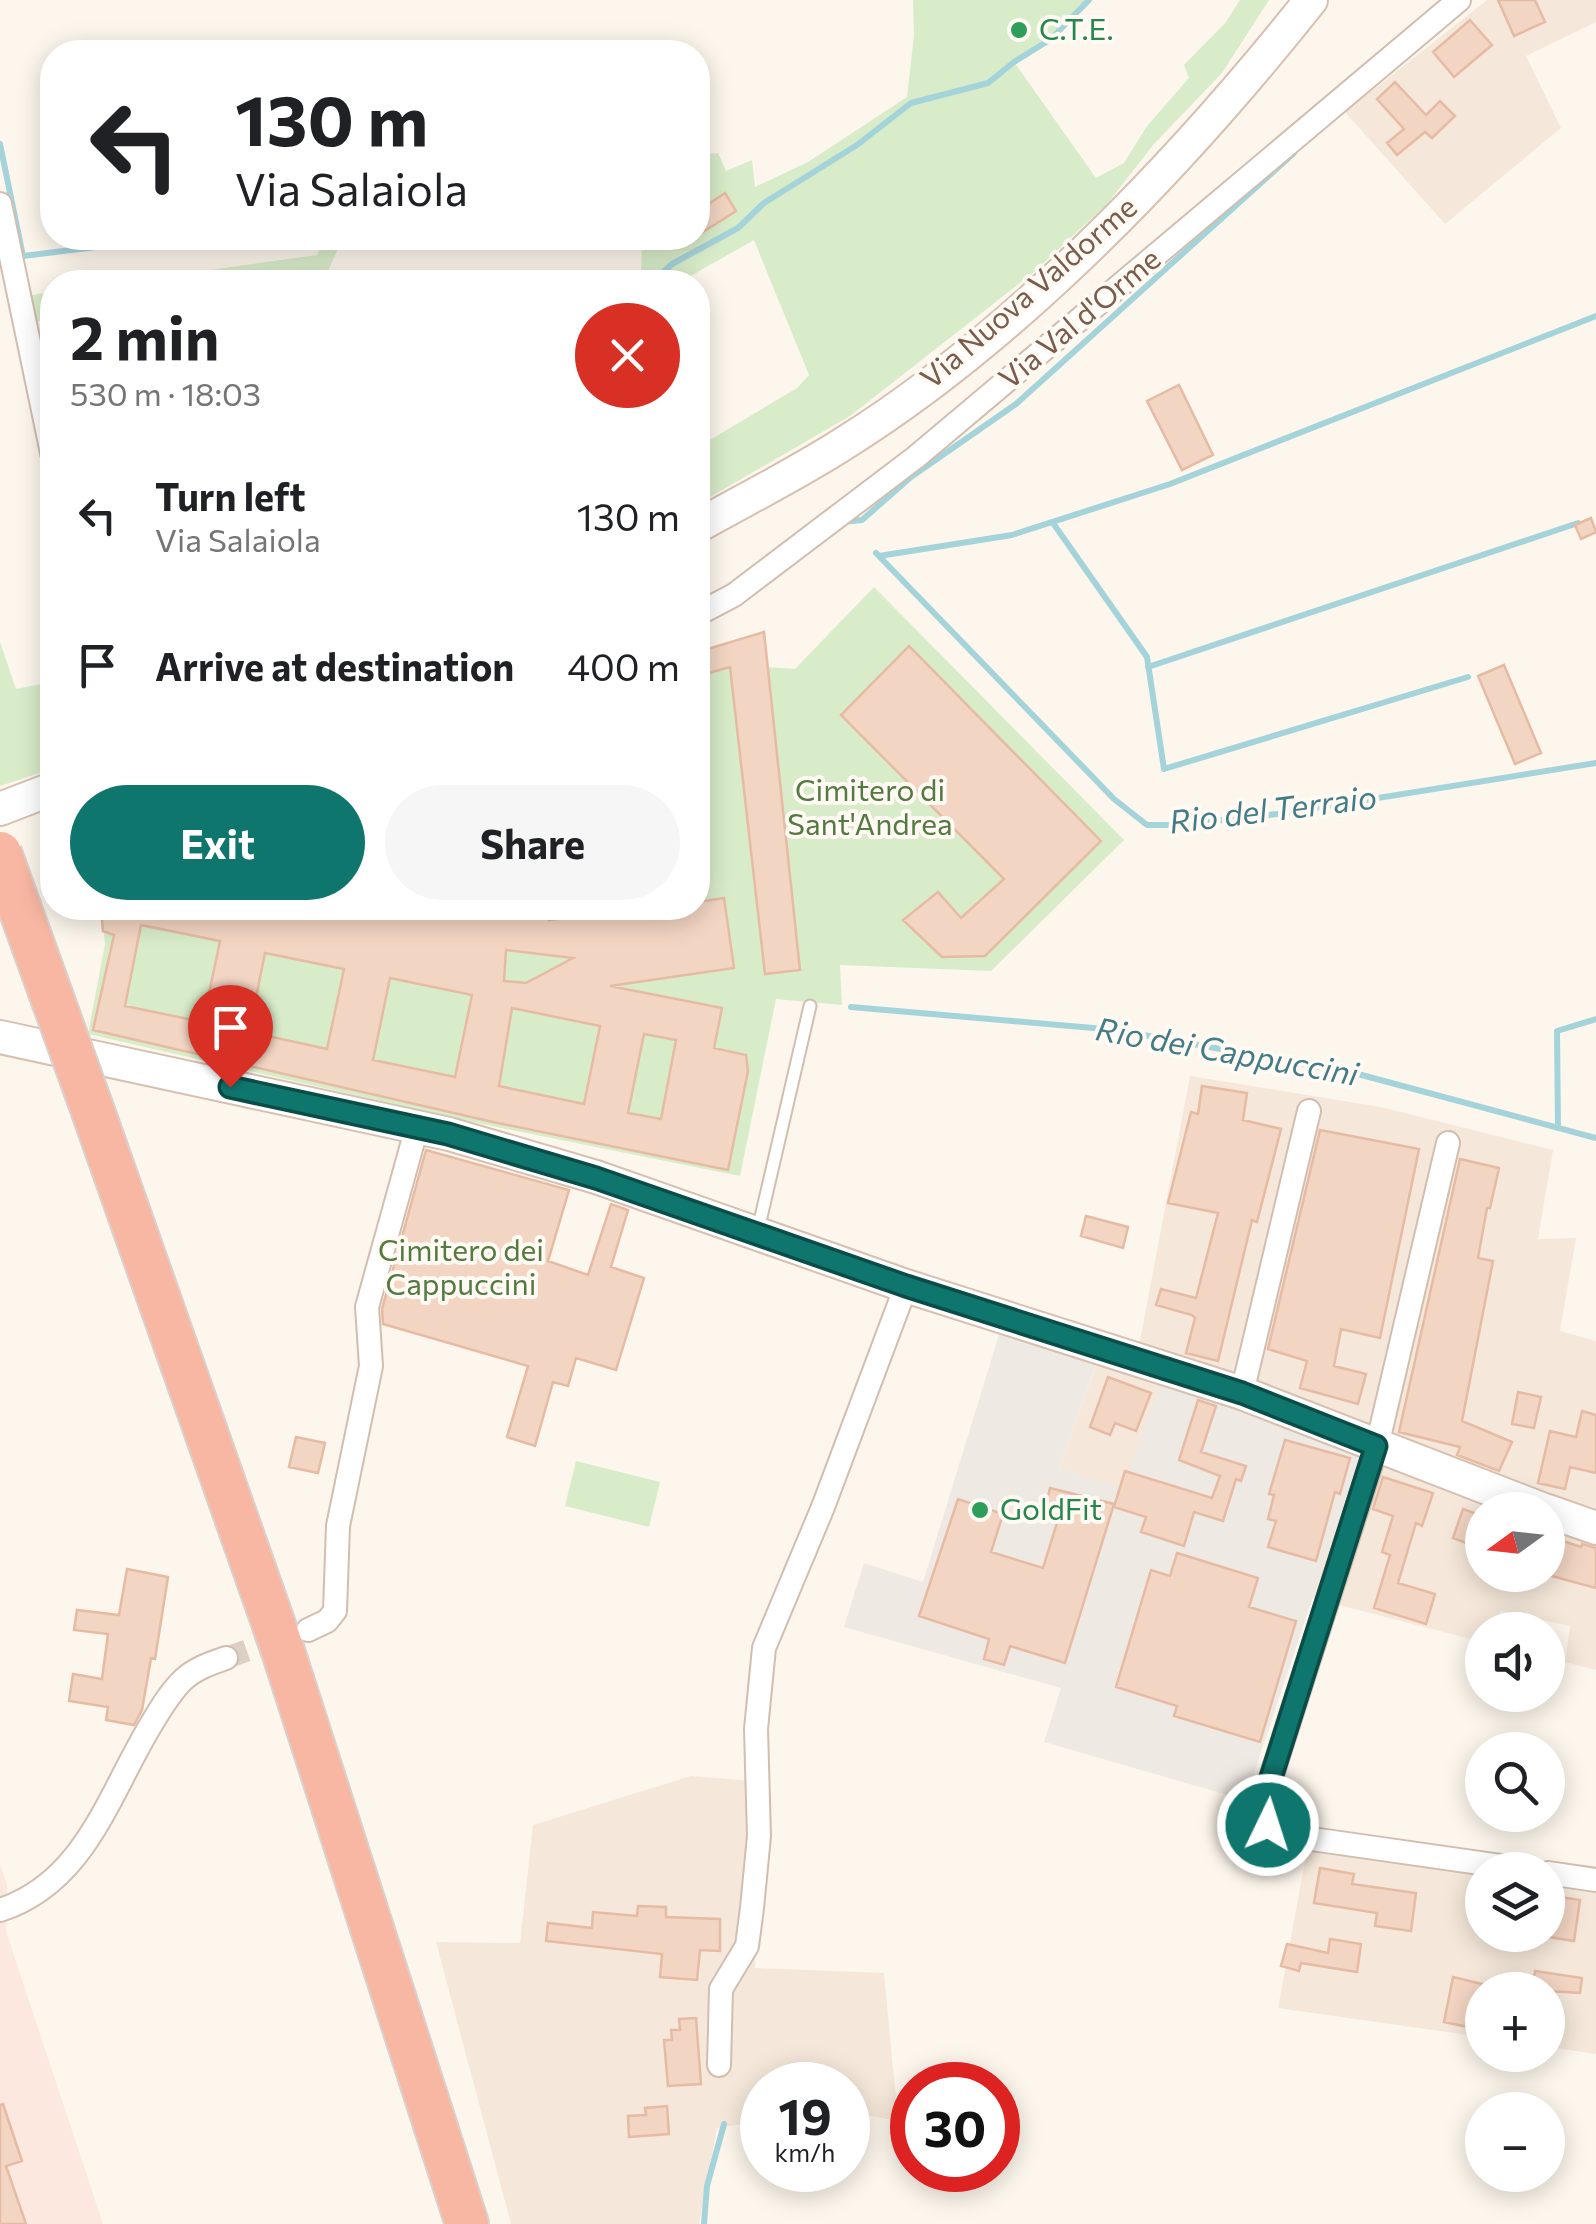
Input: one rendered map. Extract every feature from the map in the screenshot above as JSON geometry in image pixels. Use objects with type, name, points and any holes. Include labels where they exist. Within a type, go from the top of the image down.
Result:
[{"type":"highway","points":[[0,853],[80,1117],[270,1692],[439,2224]]},
{"type":"highway","points":[[0,933],[80,1117],[281,1645],[467,2224]]},
{"type":"street","name":"Via Val d'Orme","points":[[710,608],[734,596],[916,457],[1454,2]]},
{"type":"street","name":"Via Nuova Valdorme","points":[[710,519],[844,444],[940,376],[1022,306],[1158,180],[1304,3]]},
{"type":"street","points":[[0,204],[40,395]]},
{"type":"street","points":[[0,809],[40,800]]},
{"type":"street","points":[[0,1036],[418,1127],[596,1178],[906,1286],[1242,1393],[1496,1492]]},
{"type":"street","points":[[1242,1393],[1309,1111]]},
{"type":"street","points":[[308,1630],[327,1621],[335,1611],[338,1526],[371,1366],[367,1307],[418,1127]]},
{"type":"street","points":[[1448,1143],[1376,1446],[1262,1806],[1268,1825],[1312,1839],[1465,1861]]},
{"type":"street","points":[[719,2065],[721,1989],[747,1946],[752,1908],[759,1836],[756,1729],[764,1648],[824,1506],[906,1286]]},
{"type":"street","points":[[1565,1517],[1596,1528]]},
{"type":"street","points":[[6,1908],[50,1884],[86,1845],[134,1752],[172,1692],[195,1671],[226,1658]]},
{"type":"street","points":[[1565,1875],[1596,1880]]},
{"type":"lane","points":[[757,1234],[810,1006]]},
{"type":"shaded area","points":[[1487,0],[1596,0],[1596,22],[1526,56],[1561,128],[1445,224],[1345,112]]},
{"type":"shaded area","points":[[1190,1076],[1381,1107],[1553,1150],[1538,1239],[1576,1238],[1560,1331],[1596,1341],[1596,1670],[1565,1662],[1570,1626],[1565,1625],[1565,1612],[1465,1612],[1465,1638],[1312,1598],[1362,1451],[1122,1489],[1059,1468],[1107,1335],[1139,1346]]},
{"type":"shaded area","points":[[1001,1328],[1097,1362],[1059,1468],[1122,1488],[1162,1382],[1362,1450],[1245,1800],[1044,1742],[1061,1688],[844,1627],[864,1563],[923,1582]]},
{"type":"shaded area","points":[[691,1776],[766,1782],[755,1968],[884,1973],[892,2062],[890,2120],[870,2116],[870,2062],[740,2062],[740,2124],[717,2128],[699,2224],[511,2224],[436,1942],[520,1943],[533,1825]]},
{"type":"shaded area","points":[[1308,1845],[1465,1868],[1465,1952],[1565,1952],[1565,1882],[1596,1887],[1596,2054],[1565,2049],[1565,1972],[1465,1972],[1465,2035],[1278,2008]]},
{"type":"shaded area","points":[[0,1864],[7,1885],[6,1931],[103,2224],[0,2224]]},
{"type":"green space","points":[[913,0],[1089,0],[1051,39],[1014,62],[1096,178],[1124,163],[1147,126],[1189,78],[1184,65],[1226,22],[1240,0],[1269,0],[1222,73],[1154,144],[1107,204],[1034,272],[850,416],[710,497],[710,440],[797,388],[809,375],[754,240],[701,270],[641,270],[642,250],[710,250],[710,154],[718,153],[726,171],[752,160],[755,187],[808,162],[907,97],[914,35]]},
{"type":"green space","points":[[319,250],[338,250],[328,270],[210,270],[317,255]]},
{"type":"green space","points":[[40,294],[40,321],[25,323],[19,297]]},
{"type":"green space","name":"Cimitero di Sant'Andrea","points":[[874,587],[1124,840],[991,971],[840,965],[842,1005],[776,999],[740,1176],[482,1124],[88,1034],[105,944],[102,920],[710,920],[710,648],[764,632],[767,667],[795,669]]},
{"type":"green space","points":[[0,642],[16,689],[40,684],[40,773],[0,786]]},
{"type":"green space","points":[[576,1461],[660,1482],[649,1527],[565,1506]]},
{"type":"building","points":[[1498,0],[1535,0],[1545,22],[1514,36]]},
{"type":"building","points":[[1470,20],[1492,45],[1454,77],[1433,52]]},
{"type":"building","points":[[1395,82],[1426,115],[1440,101],[1455,116],[1432,138],[1425,132],[1397,155],[1387,143],[1404,129],[1377,99]]},
{"type":"building","points":[[725,193],[736,211],[710,227],[710,203]]},
{"type":"building","points":[[1179,385],[1213,455],[1182,470],[1147,401]]},
{"type":"building","points":[[1591,518],[1596,532],[1581,539],[1575,525]]},
{"type":"building","points":[[764,632],[800,970],[765,974],[730,667],[710,673],[710,648]]},
{"type":"building","points":[[909,646],[1101,841],[985,956],[942,957],[903,920],[938,892],[961,918],[1004,879],[841,715]]},
{"type":"building","points":[[1504,665],[1541,753],[1515,764],[1478,676]]},
{"type":"building","points":[[724,898],[734,968],[610,986],[722,1008],[714,1048],[746,1055],[748,1071],[728,1170],[493,1122],[93,1030],[114,935],[103,931],[102,920],[710,920],[710,900]],"holes":[[[141,925],[220,941],[203,1022],[125,1006]],[[506,950],[573,958],[526,983],[504,981]],[[265,953],[344,969],[327,1049],[249,1032]],[[390,978],[472,995],[455,1077],[373,1060]],[[512,1008],[600,1026],[584,1104],[499,1086]],[[644,1034],[676,1040],[661,1119],[628,1113]]]},
{"type":"building","points":[[1202,1086],[1247,1093],[1243,1120],[1281,1129],[1257,1222],[1252,1220],[1218,1361],[1186,1353],[1195,1318],[1192,1315],[1156,1305],[1161,1289],[1196,1298],[1218,1213],[1168,1203],[1191,1112],[1198,1114]]},
{"type":"building","points":[[1320,1130],[1419,1149],[1380,1338],[1341,1329],[1334,1366],[1366,1374],[1358,1404],[1300,1388],[1307,1361],[1268,1349]]},
{"type":"building","name":"Cimitero dei Cappuccini","points":[[426,1150],[569,1190],[548,1261],[588,1275],[611,1204],[628,1210],[611,1267],[644,1278],[616,1370],[576,1358],[568,1386],[553,1382],[535,1446],[507,1437],[528,1366],[383,1324],[382,1309]]},
{"type":"building","points":[[1460,1159],[1499,1168],[1478,1258],[1493,1261],[1462,1421],[1512,1442],[1499,1471],[1457,1455],[1460,1447],[1399,1432]]},
{"type":"building","points":[[1086,1216],[1128,1227],[1123,1248],[1081,1236]]},
{"type":"building","points":[[1108,1377],[1151,1393],[1136,1431],[1115,1423],[1110,1435],[1090,1427]]},
{"type":"building","points":[[1518,1392],[1541,1397],[1534,1428],[1512,1424]]},
{"type":"building","points":[[1198,1400],[1216,1406],[1201,1452],[1246,1466],[1241,1481],[1236,1479],[1223,1521],[1194,1512],[1184,1546],[1141,1532],[1146,1517],[1114,1507],[1125,1471],[1212,1498],[1220,1476],[1179,1460]]},
{"type":"building","points":[[1582,1411],[1596,1415],[1596,1473],[1570,1467],[1565,1489],[1538,1483],[1550,1431],[1576,1437]]},
{"type":"building","points":[[296,1437],[325,1443],[318,1473],[289,1467]]},
{"type":"building","points":[[1285,1440],[1350,1458],[1340,1494],[1335,1492],[1316,1561],[1268,1547],[1276,1521],[1268,1519],[1274,1495],[1269,1494]]},
{"type":"building","points":[[1383,1477],[1433,1493],[1422,1526],[1416,1523],[1398,1583],[1435,1594],[1426,1624],[1374,1608],[1390,1555],[1382,1552],[1393,1516],[1373,1509]]},
{"type":"building","points":[[1050,1488],[1114,1504],[1065,1663],[1010,1646],[1004,1665],[984,1659],[989,1639],[919,1616],[958,1499],[1003,1514],[991,1552],[1043,1568],[1059,1516],[1044,1513]]},
{"type":"building","points":[[1463,1509],[1465,1510],[1465,1543],[1453,1538]]},
{"type":"building","points":[[1565,1542],[1596,1548],[1596,1588],[1565,1580]]},
{"type":"building","points":[[1177,1553],[1258,1578],[1249,1607],[1296,1621],[1260,1742],[1174,1716],[1177,1706],[1116,1687],[1151,1570],[1170,1576]]},
{"type":"building","points":[[127,1569],[168,1577],[155,1659],[151,1658],[142,1710],[134,1725],[106,1720],[108,1707],[69,1701],[73,1674],[102,1679],[108,1634],[74,1630],[77,1610],[119,1615]]},
{"type":"building","points":[[1320,1868],[1354,1874],[1352,1884],[1416,1893],[1411,1931],[1375,1926],[1377,1913],[1314,1903]]},
{"type":"building","points":[[1565,1898],[1580,1900],[1574,1941],[1565,1940]]},
{"type":"building","points":[[638,1906],[666,1907],[666,1917],[720,1919],[720,1951],[700,1950],[697,1980],[660,1977],[662,1954],[546,1941],[548,1923],[592,1928],[593,1912],[637,1916]]},
{"type":"building","points":[[1330,1939],[1361,1944],[1357,1972],[1301,1963],[1299,1971],[1281,1966],[1287,1944],[1328,1953]]},
{"type":"building","points":[[1565,1975],[1582,1978],[1580,1993],[1565,1992]]},
{"type":"building","points":[[1453,1977],[1465,1980],[1465,2026],[1444,2022]]},
{"type":"building","points":[[696,2018],[701,2084],[668,2086],[664,2040],[672,2040],[671,2030],[680,2030],[679,2019]]},
{"type":"building","points":[[3,2104],[22,2161],[6,2166],[26,2224],[0,2224]]},
{"type":"building","points":[[667,2106],[669,2134],[629,2137],[628,2116],[646,2115],[645,2108]]},
{"type":"waterway","points":[[710,243],[738,228],[764,203],[857,145],[911,103],[988,83],[1051,39],[1089,0]]},
{"type":"waterway","points":[[0,144],[23,256],[72,250]]},
{"type":"waterway","points":[[842,522],[862,520],[911,477],[1016,404],[1294,153]]},
{"type":"waterway","points":[[666,270],[698,250]]},
{"type":"waterway","points":[[879,556],[1012,535],[1170,484],[1596,316]]},
{"type":"waterway","points":[[1053,523],[1147,657],[1164,769],[1468,677]]},
{"type":"waterway","points":[[1148,667],[1578,523]]},
{"type":"waterway","name":"Rio del Terraio","points":[[876,553],[1114,799],[1147,825],[1278,814],[1596,763]]},
{"type":"waterway","name":"Rio dei Cappuccini","points":[[851,1007],[1116,1030],[1358,1074],[1596,1138]]},
{"type":"waterway","points":[[1558,1128],[1557,1031],[1596,1019]]},
{"type":"waterway","points":[[704,2224],[707,2186],[724,2124]]},
{"type":"tunnel","points":[[226,1658],[286,1637]]},
{"type":"place","name":"C.T.E.","points":[[1019,30]]},
{"type":"place","name":"GoldFit","points":[[980,1510]]},
{"type":"route","points":[[230,1087],[448,1134],[596,1178],[906,1286],[1242,1393],[1376,1446],[1262,1806],[1268,1825]]}]
